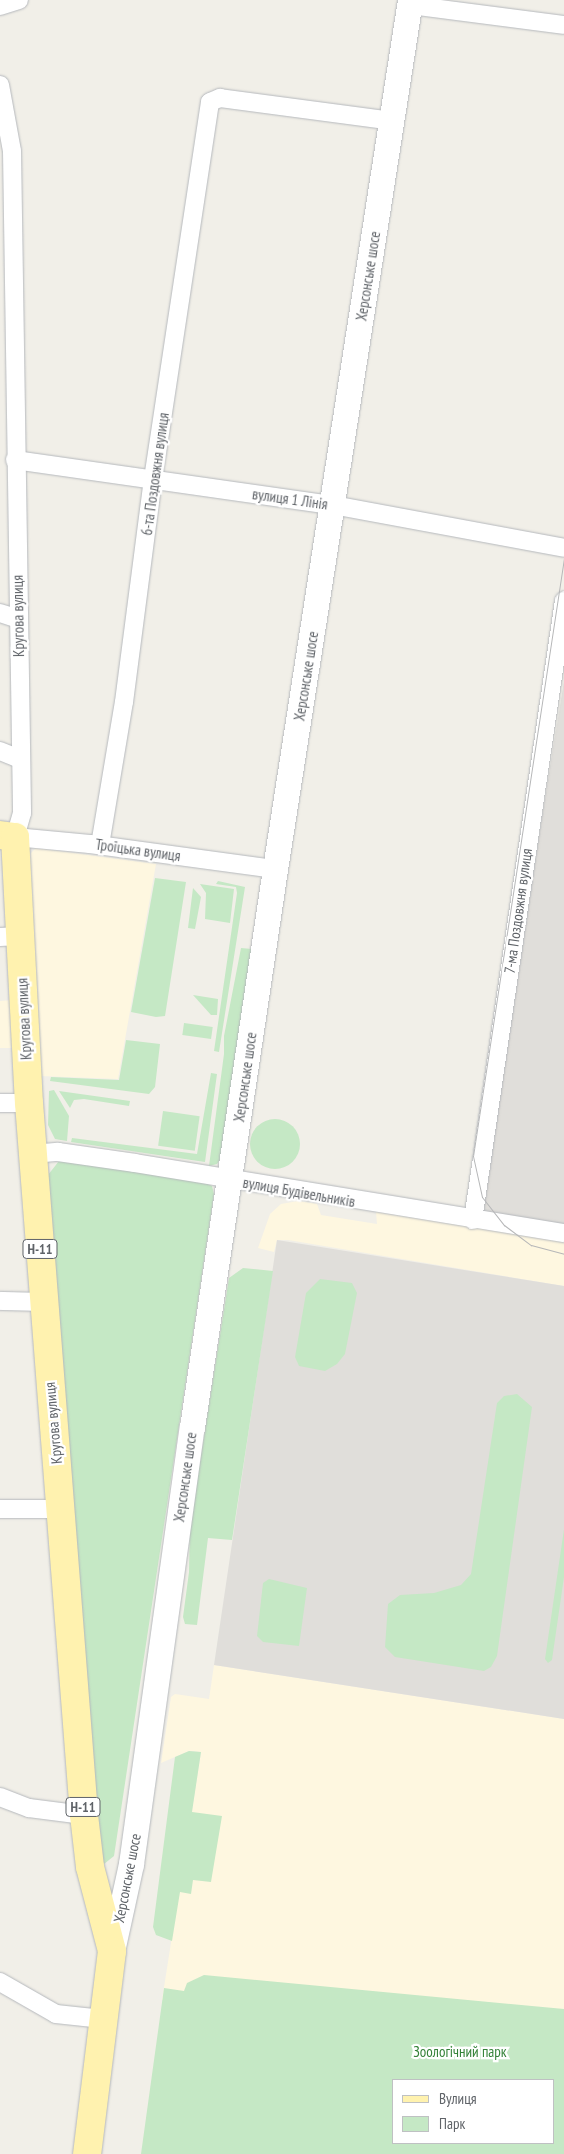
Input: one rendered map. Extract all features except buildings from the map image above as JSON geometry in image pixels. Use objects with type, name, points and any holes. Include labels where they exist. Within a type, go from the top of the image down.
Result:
[{"type":"main road","name":"Херсонське шосе","points":[[87,2154],[112,1951],[131,1864],[275,870],[410,2]]},
{"type":"main road","name":"Кругова вулиця","points":[[7,836],[10,936],[29,1103],[84,1815],[90,1866],[112,1951]]},
{"type":"street","points":[[0,6],[19,0]]},
{"type":"street","points":[[410,2],[564,24]]},
{"type":"street","name":"Кругова вулиця","points":[[0,85],[3,112],[12,152],[7,312],[15,460],[8,515],[19,619],[22,813],[7,836]]},
{"type":"street","name":"6-та Поздовжня вулиця","points":[[100,845],[124,702],[153,480],[210,102],[220,98],[392,121]]},
{"type":"street","name":"вулиця 1 Лінія","points":[[15,460],[333,505],[564,548]]},
{"type":"street","name":"7-ма Поздовжня вулиця","points":[[473,1220],[564,601]]},
{"type":"street","points":[[0,613],[19,619]]},
{"type":"street","points":[[0,751],[20,758]]},
{"type":"street","name":"Троїцька вулиця","points":[[7,836],[100,845],[275,870]]},
{"type":"street","points":[[0,1102],[29,1103]]},
{"type":"street","name":"вулиця Будівельників","points":[[33,1154],[58,1152],[473,1220],[564,1233]]},
{"type":"street","points":[[0,1301],[44,1302]]},
{"type":"street","points":[[0,1509],[60,1509]]},
{"type":"street","points":[[0,1797],[28,1808],[84,1815]]},
{"type":"street","points":[[0,1982],[56,2014],[103,2019]]},
{"type":"shaded area","points":[[564,681],[564,1224],[478,1212]]},
{"type":"shaded area","points":[[36,848],[156,864],[118,1079],[40,1076],[28,856]]},
{"type":"shaded area","points":[[13,1000],[17,1048],[0,1048],[0,1001]]},
{"type":"shaded area","points":[[298,1201],[317,1204],[321,1215],[377,1224],[376,1212],[564,1241],[564,1286],[288,1240],[277,1240],[274,1252],[258,1248],[270,1214],[281,1204]]},
{"type":"shaded area","points":[[277,1240],[564,1286],[564,1719],[214,1665]]},
{"type":"shaded area","points":[[214,1665],[564,1719],[564,2031],[162,2000],[201,1752],[189,1751],[161,1763],[171,1697],[175,1694],[209,1699]]},
{"type":"green space","points":[[155,878],[186,882],[165,1016],[156,1017],[131,1012]]},
{"type":"green space","points":[[218,881],[245,887],[219,1052],[214,1051],[237,893],[236,887],[216,884]]},
{"type":"green space","points":[[200,884],[234,889],[230,923],[205,919],[206,893]]},
{"type":"green space","points":[[193,888],[201,897],[195,929],[188,928]]},
{"type":"green space","points":[[241,948],[252,949],[221,1158],[217,1164],[209,1166],[224,1054],[224,1036]]},
{"type":"green space","points":[[193,995],[218,999],[217,1015],[211,1015]]},
{"type":"green space","points":[[184,1023],[213,1027],[211,1039],[182,1035]]},
{"type":"green space","points":[[126,1040],[160,1044],[155,1087],[149,1094],[50,1081],[51,1077],[119,1080]]},
{"type":"green space","points":[[211,1073],[217,1074],[205,1162],[71,1142],[72,1138],[197,1154]]},
{"type":"green space","points":[[54,1090],[69,1116],[67,1141],[55,1139],[48,1125],[49,1091]]},
{"type":"green space","points":[[59,1091],[130,1101],[129,1106],[84,1099],[74,1100],[70,1108]]},
{"type":"green space","points":[[163,1111],[200,1116],[195,1151],[158,1146]]},
{"type":"green space","points":[[275,1119],[284,1121],[295,1130],[300,1144],[298,1153],[289,1164],[275,1169],[266,1167],[255,1158],[250,1144],[252,1135],[261,1124]]},
{"type":"green space","points":[[59,1161],[200,1180],[212,1186],[214,1194],[114,1856],[104,1864],[99,1862],[48,1175]]},
{"type":"green space","points":[[243,1268],[273,1271],[232,1540],[208,1538],[197,1625],[185,1624],[183,1617],[189,1572],[190,1525],[229,1278]]},
{"type":"green space","points":[[320,1279],[352,1283],[357,1293],[345,1354],[337,1364],[325,1371],[299,1366],[295,1357],[306,1293]]},
{"type":"green space","points":[[517,1394],[532,1407],[497,1656],[491,1667],[484,1671],[395,1657],[385,1647],[388,1604],[400,1595],[434,1593],[461,1585],[471,1574],[497,1403],[504,1396]]},
{"type":"green space","points":[[564,1529],[564,1577],[552,1660],[548,1663],[545,1659]]},
{"type":"green space","points":[[269,1579],[307,1588],[299,1646],[263,1642],[257,1636],[263,1583]]},
{"type":"green space","points":[[189,1751],[201,1752],[192,1812],[222,1816],[211,1882],[193,1880],[191,1894],[180,1892],[172,1941],[156,1935],[153,1927],[175,1757]]},
{"type":"green space","name":"Зоологічний парк","points":[[204,1975],[564,2009],[564,2154],[141,2154],[164,1988],[184,1991],[187,1983]]},
{"type":"tram line","points":[[564,558],[473,1156],[482,1197],[504,1225],[531,1245],[564,1254]]}]
